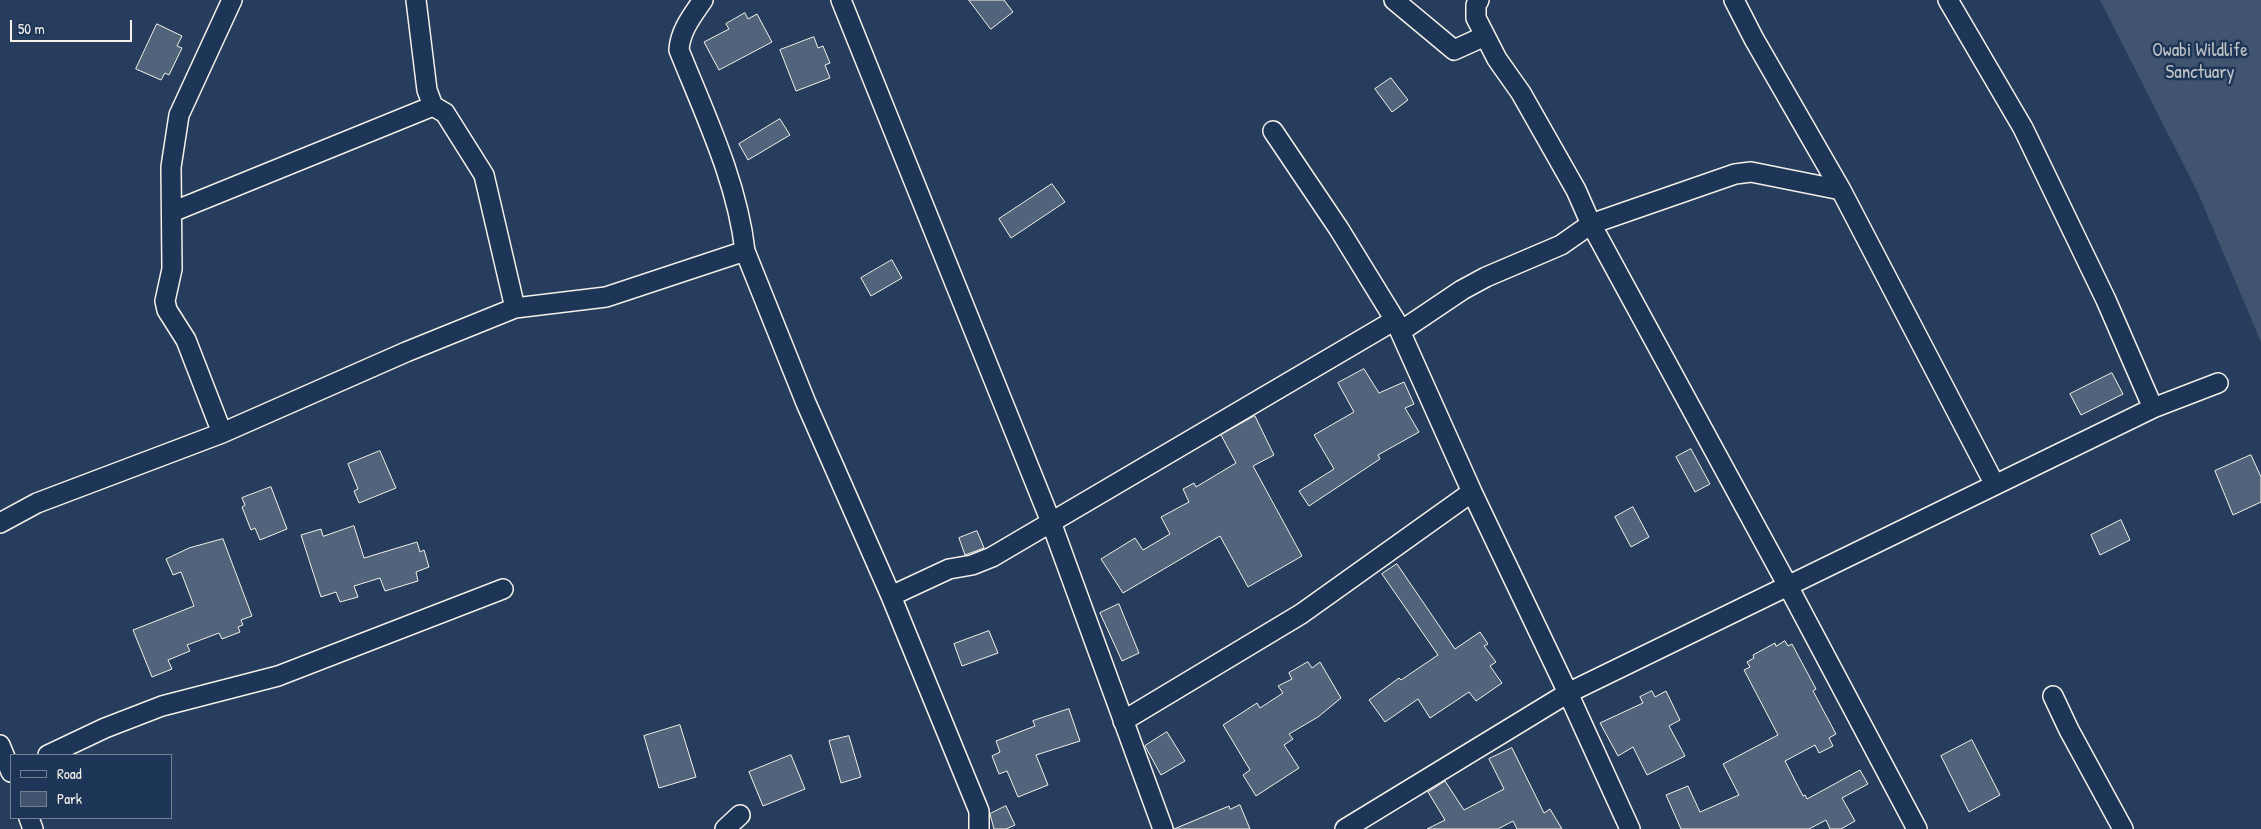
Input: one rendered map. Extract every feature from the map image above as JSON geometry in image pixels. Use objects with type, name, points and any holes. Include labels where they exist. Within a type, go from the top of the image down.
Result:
[{"type":"street","points":[[222,433],[186,340],[167,310],[165,301],[172,269],[171,167],[179,115],[232,0]]},
{"type":"street","points":[[416,0],[428,90],[433,106],[445,114],[484,175],[515,308]]},
{"type":"street","points":[[703,0],[684,29],[679,41],[679,50],[722,158],[743,228],[745,251],[806,403],[891,596],[980,811],[978,829]]},
{"type":"street","points":[[840,0],[1051,522],[1163,829]]},
{"type":"street","points":[[1394,0],[1454,50],[1485,36]]},
{"type":"street","points":[[1479,0],[1476,5],[1476,18],[1497,60],[1520,93],[1576,190],[1591,224],[1788,586],[1917,829]]},
{"type":"street","points":[[1734,0],[1754,39],[1841,190],[1995,485]]},
{"type":"street","points":[[1948,0],[2022,128],[2106,300],[2153,408]]},
{"type":"street","points":[[172,212],[433,106]]},
{"type":"street","points":[[1273,131],[1338,229],[1398,326],[1472,492],[1568,693],[1630,829]]},
{"type":"street","points":[[891,596],[949,569],[992,557],[1462,290],[1560,245],[1591,224],[1735,174],[1751,172],[1841,190]]},
{"type":"street","points":[[0,523],[37,503],[222,433],[406,352],[515,308],[606,297],[745,251]]},
{"type":"street","points":[[1346,829],[1568,693],[2153,408],[2218,383]]},
{"type":"street","points":[[1123,721],[1301,614],[1472,492]]},
{"type":"street","points":[[50,754],[105,728],[154,709],[278,676],[503,588]]},
{"type":"street","points":[[2053,696],[2069,730],[2123,829]]},
{"type":"street","points":[[0,745],[10,770]]},
{"type":"street","points":[[725,829],[740,815]]},
{"type":"green space","name":"Owabi Wildlife Sanctuary","points":[[2100,0],[2261,0],[2261,342],[2198,193]]},
{"type":"building","points":[[969,0],[1004,0],[1013,12],[991,29]]},
{"type":"building","points":[[745,13],[748,19],[757,14],[772,42],[719,70],[704,42],[729,29],[726,24]]},
{"type":"building","points":[[157,24],[182,36],[177,46],[182,48],[169,75],[165,73],[161,80],[136,69]]},
{"type":"building","points":[[814,37],[818,48],[823,46],[830,63],[825,65],[830,78],[796,91],[780,50]]},
{"type":"building","points":[[1391,78],[1408,100],[1392,112],[1375,89]]},
{"type":"building","points":[[780,119],[790,135],[748,160],[739,144]]},
{"type":"building","points":[[1052,184],[1065,202],[1011,238],[999,219]]},
{"type":"building","points":[[892,260],[902,278],[871,296],[861,278]]},
{"type":"building","points":[[1364,369],[1379,393],[1404,382],[1414,404],[1405,408],[1419,432],[1378,455],[1380,459],[1309,506],[1299,491],[1334,469],[1314,435],[1354,412],[1338,383]]},
{"type":"building","points":[[2112,373],[2123,394],[2081,415],[2070,394]]},
{"type":"building","points":[[1255,416],[1274,455],[1253,466],[1302,556],[1248,587],[1220,536],[1123,593],[1101,559],[1135,538],[1143,550],[1170,534],[1161,517],[1189,502],[1183,489],[1194,483],[1196,487],[1236,463],[1221,435]]},
{"type":"building","points":[[1691,449],[1710,484],[1695,492],[1676,457]]},
{"type":"building","points":[[380,451],[396,488],[359,503],[354,491],[358,489],[348,464]]},
{"type":"building","points":[[2251,455],[2261,477],[2261,502],[2233,515],[2215,471]]},
{"type":"building","points":[[271,487],[287,529],[260,540],[255,528],[251,530],[242,507],[245,505],[242,498]]},
{"type":"building","points":[[1633,507],[1649,537],[1631,547],[1615,517]]},
{"type":"building","points":[[2121,520],[2130,540],[2100,555],[2091,535]]},
{"type":"building","points":[[354,526],[364,558],[417,542],[420,552],[424,550],[429,567],[416,572],[418,581],[385,591],[380,578],[354,586],[358,597],[340,602],[336,592],[321,597],[301,535],[321,529],[323,536]]},
{"type":"building","points":[[977,531],[984,548],[965,555],[959,538]]},
{"type":"building","points":[[223,539],[252,616],[241,620],[243,625],[238,627],[240,632],[222,639],[219,633],[187,645],[190,651],[168,660],[172,669],[152,677],[133,630],[194,606],[181,572],[173,575],[166,559],[189,548]]},
{"type":"building","points":[[1397,564],[1455,649],[1480,632],[1488,644],[1484,646],[1496,662],[1490,666],[1502,683],[1476,701],[1469,692],[1430,718],[1418,699],[1385,722],[1369,700],[1399,678],[1401,680],[1438,655],[1382,574]]},
{"type":"building","points":[[1119,604],[1139,653],[1122,661],[1100,613]]},
{"type":"building","points":[[989,631],[998,653],[962,666],[954,644]]},
{"type":"building","points":[[1785,641],[1788,646],[1792,644],[1816,689],[1813,691],[1836,734],[1829,738],[1833,746],[1819,753],[1815,745],[1785,761],[1803,796],[1805,795],[1807,799],[1860,770],[1868,784],[1842,798],[1855,821],[1841,829],[1830,829],[1826,820],[1809,829],[1681,829],[1666,795],[1688,786],[1700,812],[1739,795],[1723,764],[1778,735],[1744,670],[1750,667],[1747,662],[1754,658],[1753,655],[1775,643],[1776,646]]},
{"type":"building","points":[[1308,662],[1312,668],[1320,662],[1341,698],[1318,717],[1289,734],[1293,739],[1284,745],[1299,768],[1256,796],[1243,775],[1250,770],[1223,725],[1257,703],[1260,708],[1283,693],[1278,686],[1292,679],[1289,673]]},
{"type":"building","points":[[1652,691],[1655,697],[1666,691],[1680,720],[1669,726],[1685,756],[1647,775],[1633,747],[1618,756],[1600,723],[1643,703],[1640,697]]},
{"type":"building","points":[[1069,709],[1080,741],[1036,755],[1048,785],[1018,797],[1007,771],[999,774],[992,756],[1000,752],[996,741],[1035,726],[1033,721]]},
{"type":"building","points":[[680,725],[696,777],[659,788],[644,736]]},
{"type":"building","points":[[1167,732],[1185,761],[1161,775],[1145,746]]},
{"type":"building","points":[[849,736],[861,777],[841,783],[829,741]]},
{"type":"building","points":[[1972,740],[2000,795],[1969,812],[1941,756]]},
{"type":"building","points":[[1512,748],[1544,813],[1550,809],[1562,829],[1517,829],[1513,821],[1498,829],[1427,829],[1445,820],[1428,792],[1445,781],[1464,810],[1504,789],[1489,759]]},
{"type":"building","points":[[791,755],[805,789],[763,806],[749,772]]},
{"type":"building","points":[[1240,805],[1250,829],[1174,829],[1229,806],[1230,809]]},
{"type":"building","points":[[1006,806],[1015,825],[1006,829],[994,829],[990,814]]}]
